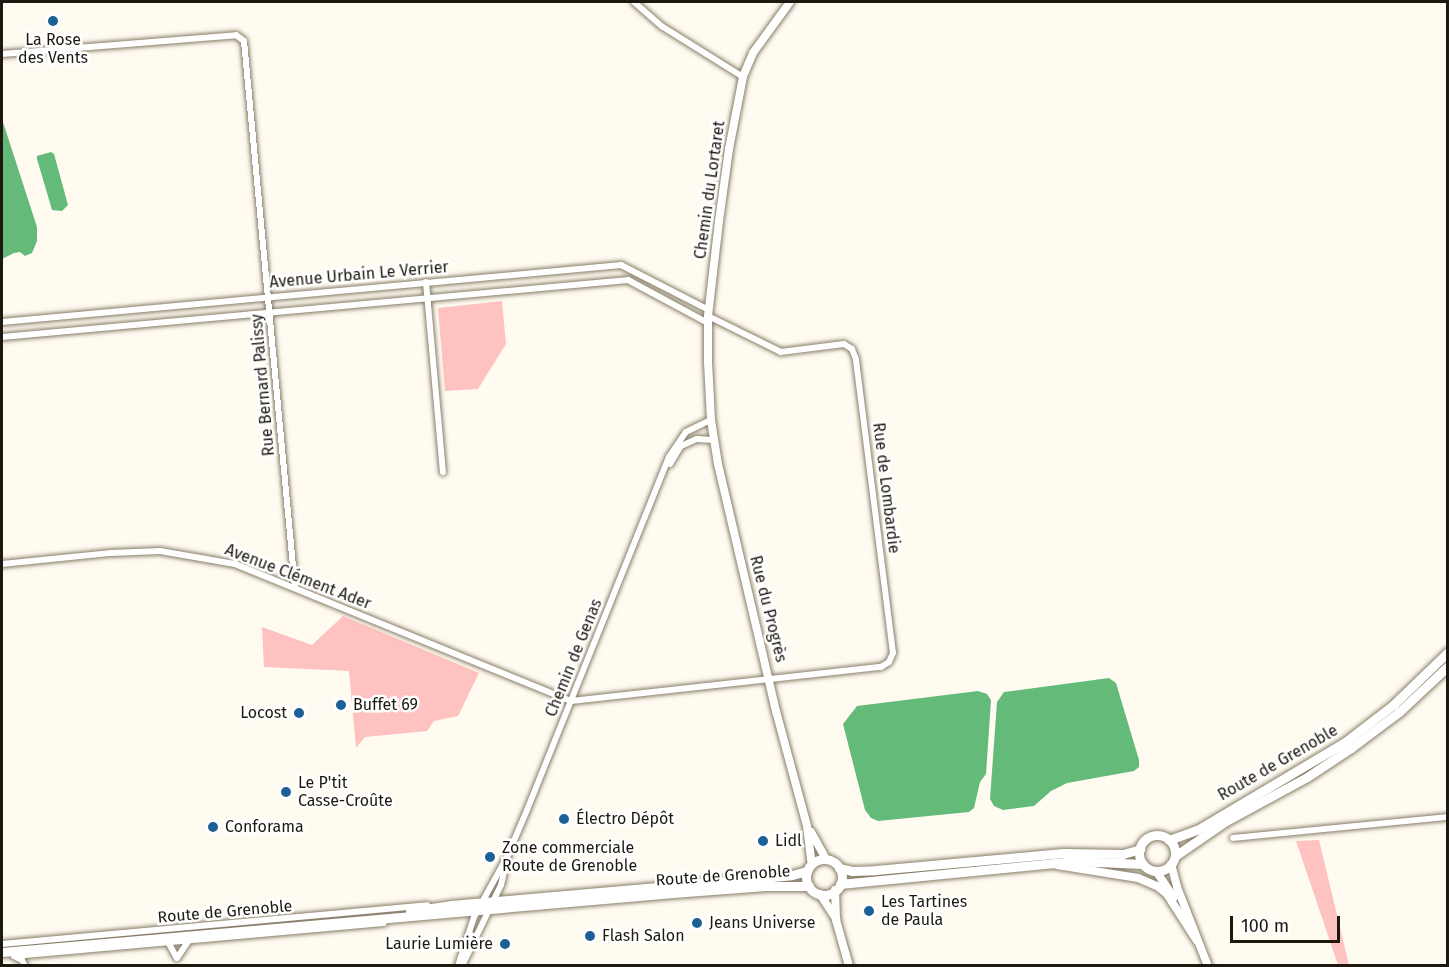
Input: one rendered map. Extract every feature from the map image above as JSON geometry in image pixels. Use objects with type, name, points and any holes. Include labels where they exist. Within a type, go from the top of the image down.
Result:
[{"type":"main road","name":"Chemin du Lortaret","points":[[709,398],[708,316],[729,149],[743,77],[753,53],[790,2]]},
{"type":"main road","name":"Rue du Progrès","points":[[709,398],[714,440],[769,679],[807,826],[809,867]]},
{"type":"main road","name":"Route de Grenoble","points":[[1169,840],[1197,830],[1345,742],[1393,705],[1448,652]]},
{"type":"main road","name":"Route de Grenoble","points":[[1173,860],[1226,821],[1307,777],[1352,748],[1399,712],[1448,666]]},
{"type":"main road","name":"Rue du Progrès","points":[[807,826],[826,859]]},
{"type":"main road","points":[[849,966],[836,920],[820,894],[809,886],[809,867],[826,859],[839,868],[852,871],[1063,853],[1118,855],[1140,849],[1150,837],[1160,836],[1169,840],[1177,887],[1208,966]]},
{"type":"main road","points":[[1140,849],[1143,864]]},
{"type":"main road","points":[[1156,871],[1173,860]]},
{"type":"main road","points":[[820,894],[838,887],[1073,861],[1143,864],[1156,871],[1166,882],[1197,941]]},
{"type":"main road","points":[[1052,864],[1138,878],[1157,886],[1174,903],[1197,941]]},
{"type":"main road","name":"Route de Grenoble","points":[[2,945],[421,910],[451,904],[792,875],[809,867]]},
{"type":"main road","points":[[836,920],[839,868]]},
{"type":"main road","name":"Route de Grenoble","points":[[2,953],[410,915],[423,917],[766,886],[809,886]]},
{"type":"street","points":[[634,2],[663,27],[743,77]]},
{"type":"street","name":"Rue Bernard Palissy","points":[[2,54],[240,37],[246,50],[295,588]]},
{"type":"street","name":"Avenue Urbain Le Verrier","points":[[2,322],[621,265],[708,316]]},
{"type":"street","name":"Avenue Urbain Le Verrier","points":[[2,337],[628,280],[708,316]]},
{"type":"street","points":[[426,282],[443,472]]},
{"type":"street","name":"Rue de Lombardie","points":[[708,316],[781,352],[843,344],[852,349],[856,359],[893,653],[889,662],[880,667],[769,679]]},
{"type":"street","name":"Chemin de Genas","points":[[460,966],[477,912],[507,857],[669,457],[680,438],[692,427],[711,420]]},
{"type":"street","name":"Chemin de Genas","points":[[666,469],[681,446],[697,439],[714,440]]},
{"type":"street","name":"Avenue Clément Ader","points":[[2,564],[159,551],[235,564],[571,701]]},
{"type":"street","points":[[571,701],[769,679]]},
{"type":"street","points":[[1233,838],[1448,817]]},
{"type":"street","name":"Chemin de Genas","points":[[460,966],[490,911],[501,885],[507,857]]},
{"type":"street","name":"Route de Grenoble","points":[[2,953],[14,956],[351,926],[423,917]]},
{"type":"street","points":[[178,962],[189,940]]},
{"type":"street","points":[[168,942],[178,962]]},
{"type":"street","points":[[14,956],[22,960],[25,966]]},
{"type":"shaded area","points":[[2,119],[37,227],[37,241],[32,253],[25,256],[20,252],[14,253],[2,259]]},
{"type":"shaded area","points":[[51,152],[54,154],[68,205],[62,211],[52,210],[37,159],[37,156]]},
{"type":"shaded area","points":[[502,301],[506,344],[478,389],[445,391],[438,308]]},
{"type":"shaded area","points":[[343,616],[479,673],[458,716],[434,721],[427,731],[365,737],[356,748],[349,671],[264,667],[262,627],[312,645]]},
{"type":"shaded area","points":[[1109,678],[1116,683],[1139,760],[1139,767],[1134,771],[1067,783],[1051,791],[1034,806],[1003,810],[994,806],[990,799],[997,702],[1004,692]]},
{"type":"shaded area","points":[[978,691],[987,694],[991,700],[986,774],[980,782],[974,808],[969,812],[878,821],[871,818],[865,810],[843,724],[857,706]]},
{"type":"shaded area","points":[[1319,840],[1349,965],[1338,965],[1296,841]]},
{"type":"place","name":"La Rose des Vents","points":[[53,21]]},
{"type":"place","name":"Buffet 69","points":[[341,705]]},
{"type":"place","name":"Locost","points":[[299,713]]},
{"type":"place","name":"Le P'tit Casse-Croûte","points":[[286,792]]},
{"type":"place","name":"Électro Dépôt","points":[[564,819]]},
{"type":"place","name":"Conforama","points":[[213,827]]},
{"type":"place","name":"Lidl","points":[[763,841]]},
{"type":"place","name":"Zone commerciale Route de Grenoble","points":[[490,857]]},
{"type":"place","name":"Les Tartines de Paula","points":[[869,911]]},
{"type":"place","name":"Jeans Universe","points":[[697,923]]},
{"type":"place","name":"Flash Salon","points":[[590,936]]},
{"type":"place","name":"Laurie Lumière","points":[[505,944]]}]
